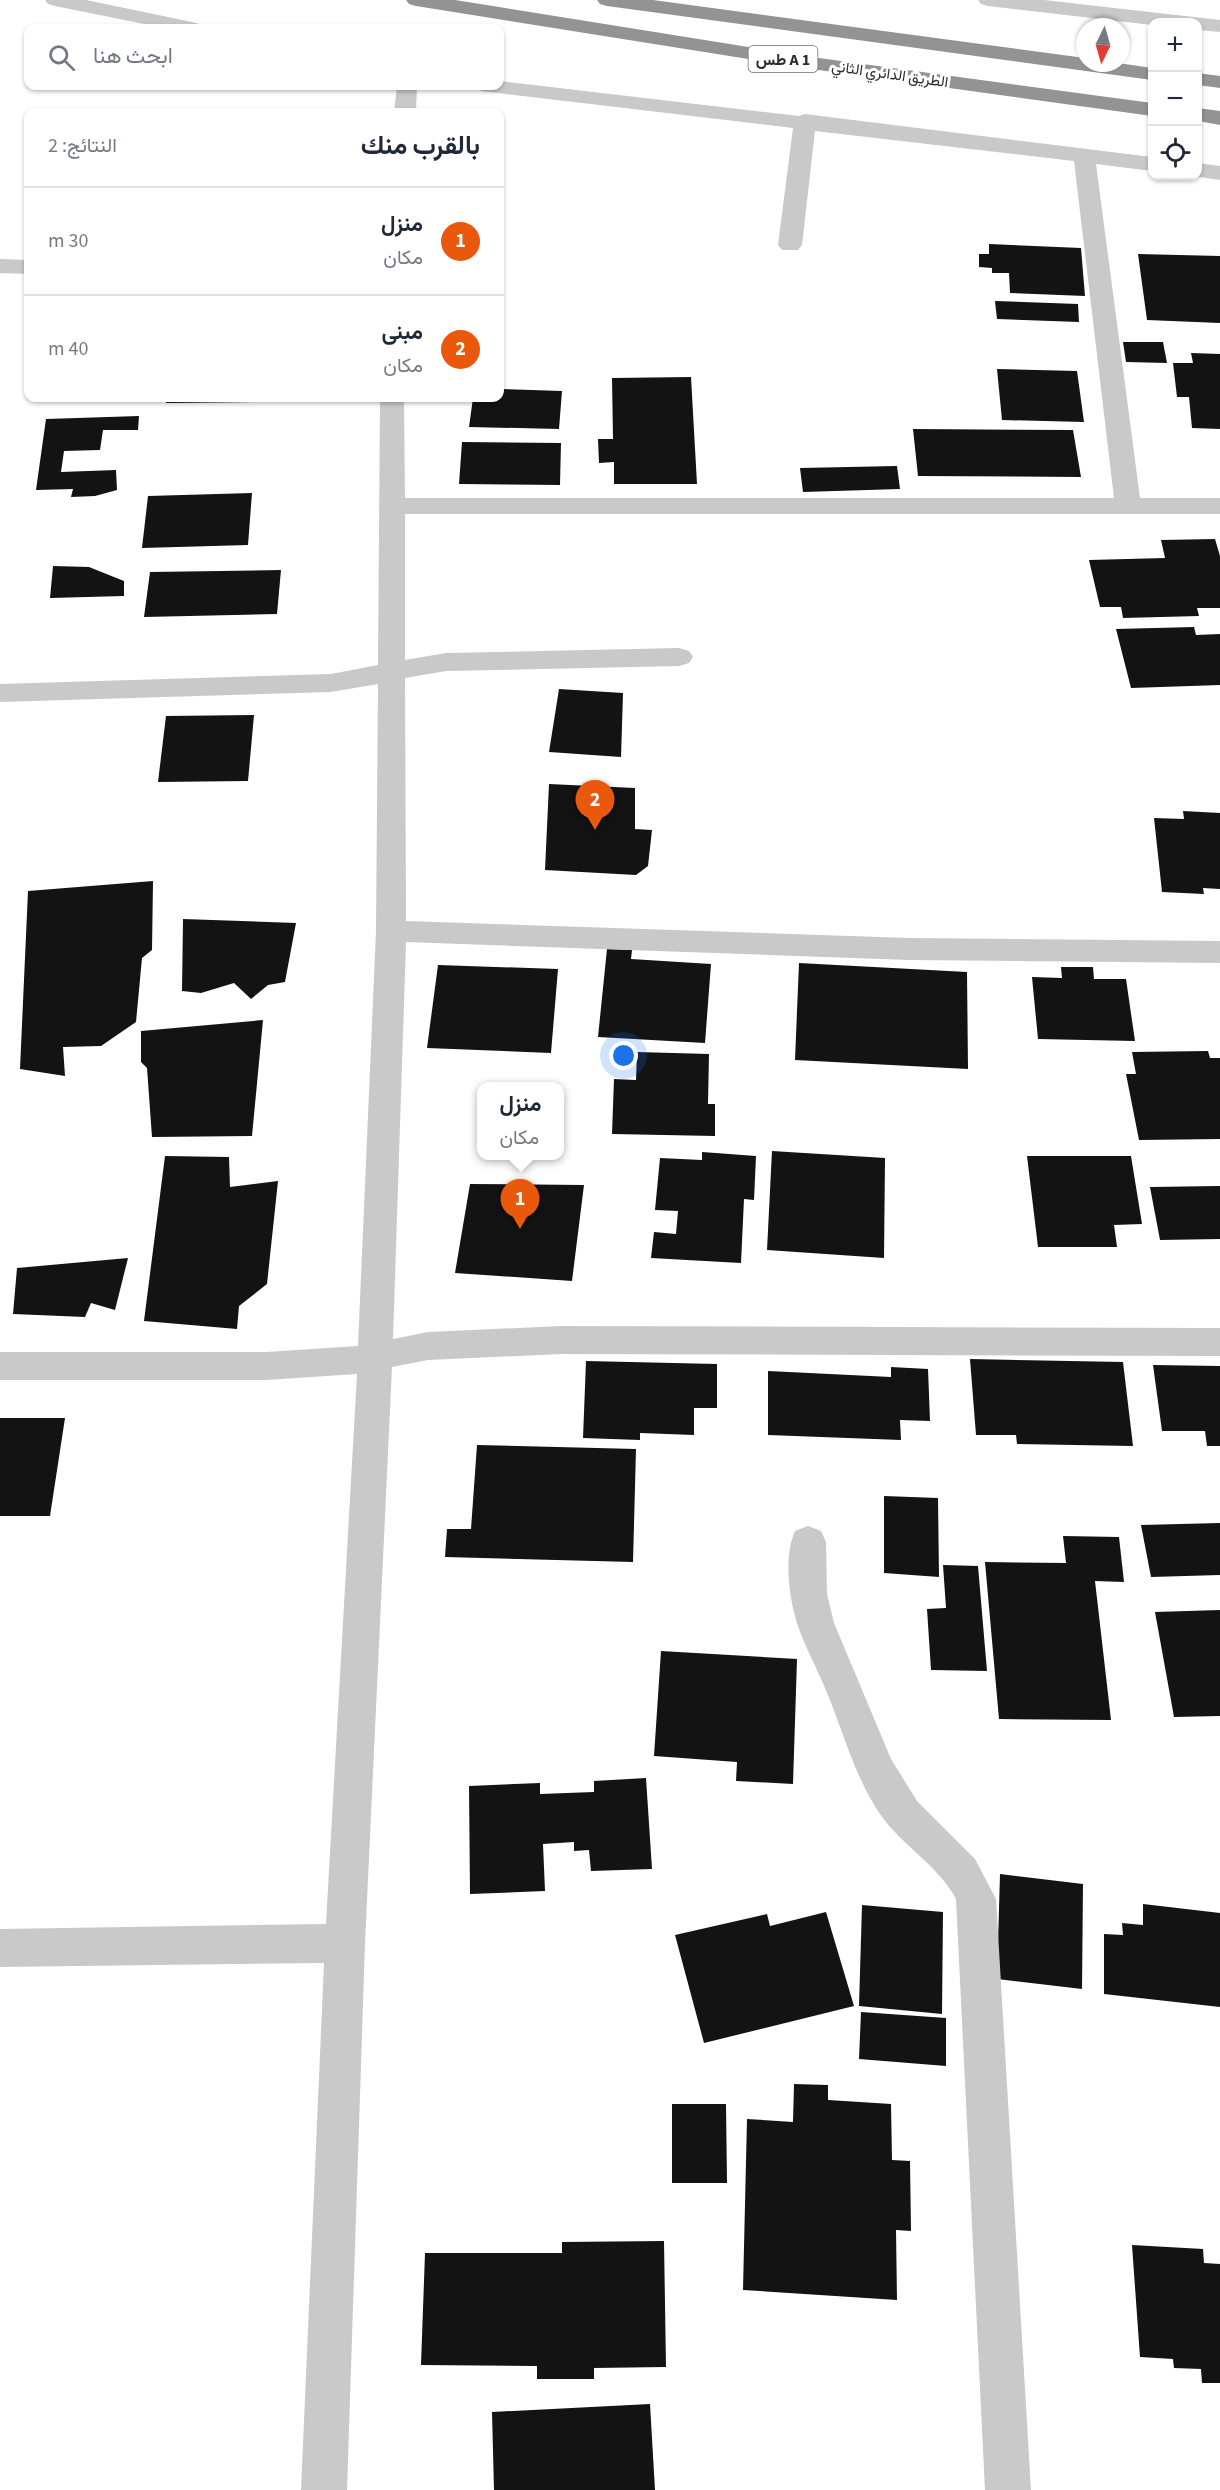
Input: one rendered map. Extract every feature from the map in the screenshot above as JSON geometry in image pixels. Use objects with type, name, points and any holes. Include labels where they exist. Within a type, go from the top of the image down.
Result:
[{"type":"highway","name":"الطريق الدائري الثاني","points":[[416,0],[780,58],[1148,109]]},
{"type":"highway","name":"الطريق الدائري الثاني","points":[[608,0],[1148,73]]},
{"type":"highway","points":[[1202,80],[1220,82]]},
{"type":"highway","points":[[1202,116],[1220,118]]},
{"type":"street","points":[[55,0],[172,24]]},
{"type":"street","points":[[988,0],[1054,4],[1157,18]]},
{"type":"street","points":[[1202,24],[1220,26]]},
{"type":"street","points":[[504,88],[805,121],[1148,163]]},
{"type":"street","points":[[405,108],[407,90]]},
{"type":"street","points":[[790,246],[805,121]]},
{"type":"street","points":[[1084,154],[1128,505]]},
{"type":"street","points":[[1202,171],[1220,173]]},
{"type":"street","points":[[0,266],[24,267]]},
{"type":"street","points":[[324,2490],[345,1943],[375,1359],[391,932],[392,402]]},
{"type":"street","points":[[392,506],[1220,506]]},
{"type":"street","points":[[0,693],[331,683],[446,662],[679,657]]},
{"type":"street","points":[[391,932],[740,946],[1092,953],[1220,952]]},
{"type":"street","points":[[0,1366],[266,1366],[375,1359],[401,1350],[428,1346],[561,1340],[1220,1342]]},
{"type":"street","points":[[808,1542],[810,1601],[817,1631],[844,1688],[879,1779],[903,1814],[969,1878],[976,1899],[1008,2490]]},
{"type":"street","points":[[0,1948],[345,1943]]},
{"type":"building","points":[[989,244],[1081,248],[1085,296],[1010,293],[1009,273],[992,273],[992,268],[979,267],[979,254],[989,254]]},
{"type":"building","points":[[1138,254],[1220,256],[1220,323],[1147,320]]},
{"type":"building","points":[[995,301],[1078,304],[1079,322],[997,319]]},
{"type":"building","points":[[1123,342],[1163,342],[1167,363],[1126,362]]},
{"type":"building","points":[[1191,353],[1220,354],[1220,429],[1192,428],[1189,397],[1177,397],[1173,363],[1193,363]]},
{"type":"building","points":[[997,369],[1077,371],[1084,422],[1002,420]]},
{"type":"building","points":[[691,377],[697,484],[614,484],[614,462],[599,463],[598,439],[613,439],[612,378]]},
{"type":"building","points":[[504,389],[562,391],[559,429],[469,427],[472,402],[504,402]]},
{"type":"building","points":[[166,402],[266,402],[166,403]]},
{"type":"building","points":[[139,416],[138,430],[103,430],[100,450],[64,451],[61,472],[116,470],[117,490],[95,496],[71,497],[73,489],[36,490],[46,419]]},
{"type":"building","points":[[913,429],[1073,430],[1081,477],[918,476]]},
{"type":"building","points":[[462,442],[561,443],[560,485],[459,484]]},
{"type":"building","points":[[897,466],[900,489],[803,492],[800,468]]},
{"type":"building","points":[[252,493],[248,545],[142,548],[148,496]]},
{"type":"building","points":[[1215,539],[1220,556],[1220,608],[1197,608],[1199,616],[1123,618],[1121,607],[1100,607],[1089,560],[1165,558],[1161,540]]},
{"type":"building","points":[[53,566],[89,567],[124,581],[124,596],[50,598]]},
{"type":"building","points":[[281,570],[277,614],[144,617],[150,572]]},
{"type":"building","points":[[1194,627],[1196,635],[1220,634],[1220,685],[1131,688],[1116,629]]},
{"type":"building","points":[[559,689],[623,693],[621,757],[549,752]]},
{"type":"building","points":[[254,715],[248,781],[158,782],[166,716]]},
{"type":"building","points":[[549,784],[635,788],[635,829],[652,830],[648,866],[636,875],[545,870]]},
{"type":"building","points":[[1183,811],[1220,813],[1220,889],[1203,888],[1204,894],[1162,892],[1154,818],[1184,819]]},
{"type":"building","points":[[153,881],[152,950],[142,958],[136,1022],[101,1046],[63,1047],[65,1076],[20,1069],[28,891]]},
{"type":"building","points":[[183,919],[296,923],[285,982],[268,985],[251,999],[234,983],[201,993],[182,991]]},
{"type":"building","points":[[607,949],[632,950],[631,959],[711,964],[705,1043],[598,1037]]},
{"type":"building","points":[[799,963],[967,972],[968,1069],[795,1060]]},
{"type":"building","points":[[438,965],[558,969],[551,1053],[427,1048]]},
{"type":"building","points":[[1061,967],[1093,967],[1094,979],[1126,979],[1135,1041],[1038,1039],[1032,977],[1062,978]]},
{"type":"building","points":[[263,1020],[252,1136],[152,1137],[147,1068],[141,1062],[141,1031]]},
{"type":"building","points":[[1208,1051],[1210,1058],[1220,1058],[1220,1139],[1139,1140],[1126,1074],[1136,1074],[1132,1052]]},
{"type":"building","points":[[637,1052],[709,1054],[708,1104],[715,1104],[715,1136],[612,1134],[614,1079],[636,1080]]},
{"type":"building","points":[[772,1151],[885,1158],[884,1258],[767,1250]]},
{"type":"building","points":[[702,1152],[756,1156],[754,1200],[744,1199],[741,1263],[651,1258],[654,1232],[676,1234],[678,1211],[655,1210],[660,1158],[702,1160]]},
{"type":"building","points":[[165,1156],[229,1157],[230,1187],[278,1181],[267,1284],[239,1306],[237,1329],[144,1321]]},
{"type":"building","points":[[1027,1156],[1131,1156],[1142,1224],[1114,1225],[1117,1247],[1038,1247]]},
{"type":"building","points":[[470,1184],[584,1185],[572,1281],[455,1273]]},
{"type":"building","points":[[1220,1186],[1220,1239],[1160,1240],[1150,1187]]},
{"type":"building","points":[[128,1258],[115,1310],[91,1303],[85,1317],[13,1314],[17,1268]]},
{"type":"building","points":[[970,1359],[1123,1362],[1133,1446],[1017,1444],[1016,1435],[976,1435]]},
{"type":"building","points":[[586,1361],[717,1364],[717,1408],[694,1408],[694,1435],[640,1433],[640,1440],[583,1438]]},
{"type":"building","points":[[1153,1365],[1220,1366],[1220,1446],[1207,1446],[1205,1431],[1162,1431]]},
{"type":"building","points":[[891,1367],[928,1369],[930,1421],[900,1420],[901,1440],[768,1435],[768,1371],[891,1377]]},
{"type":"building","points":[[0,1418],[65,1418],[50,1516],[0,1516]]},
{"type":"building","points":[[477,1445],[636,1449],[633,1562],[445,1557],[447,1529],[471,1529]]},
{"type":"building","points":[[884,1496],[938,1498],[939,1577],[884,1573]]},
{"type":"building","points":[[1220,1523],[1220,1575],[1151,1577],[1141,1525]]},
{"type":"building","points":[[1063,1536],[1119,1537],[1124,1582],[1095,1581],[1111,1720],[999,1719],[985,1562],[1066,1563]]},
{"type":"building","points":[[943,1565],[978,1566],[987,1671],[931,1670],[927,1609],[946,1608]]},
{"type":"building","points":[[1220,1610],[1220,1716],[1174,1717],[1155,1612]]},
{"type":"building","points":[[661,1651],[797,1659],[793,1784],[736,1781],[737,1762],[654,1756]]},
{"type":"building","points":[[646,1778],[652,1869],[591,1871],[589,1850],[574,1851],[574,1842],[543,1844],[545,1891],[470,1894],[469,1786],[540,1783],[540,1794],[594,1792],[594,1781]]},
{"type":"building","points":[[1000,1874],[1083,1884],[1082,1989],[997,1979]]},
{"type":"building","points":[[1143,1904],[1220,1913],[1220,2007],[1104,1994],[1104,1934],[1123,1935],[1122,1923],[1143,1925]]},
{"type":"building","points":[[862,1905],[943,1912],[942,2014],[859,2006]]},
{"type":"building","points":[[826,1912],[854,2006],[704,2043],[675,1935],[767,1914],[770,1926]]},
{"type":"building","points":[[861,2012],[946,2018],[946,2066],[859,2059]]},
{"type":"building","points":[[794,2084],[828,2085],[828,2100],[891,2104],[892,2160],[910,2161],[911,2231],[896,2230],[897,2300],[743,2290],[747,2119],[793,2122]]},
{"type":"building","points":[[672,2104],[726,2104],[727,2183],[672,2183]]},
{"type":"building","points":[[664,2241],[666,2367],[594,2368],[594,2379],[537,2379],[537,2366],[421,2365],[425,2253],[562,2253],[562,2242]]},
{"type":"building","points":[[1132,2245],[1203,2249],[1204,2263],[1220,2264],[1220,2383],[1202,2383],[1201,2369],[1174,2368],[1173,2359],[1140,2357]]},
{"type":"building","points":[[650,2404],[655,2490],[494,2490],[492,2412]]},
{"type":"place","name":"مبنى","points":[[595,830]]},
{"type":"place","name":"منزل","points":[[520,1229]]}]
